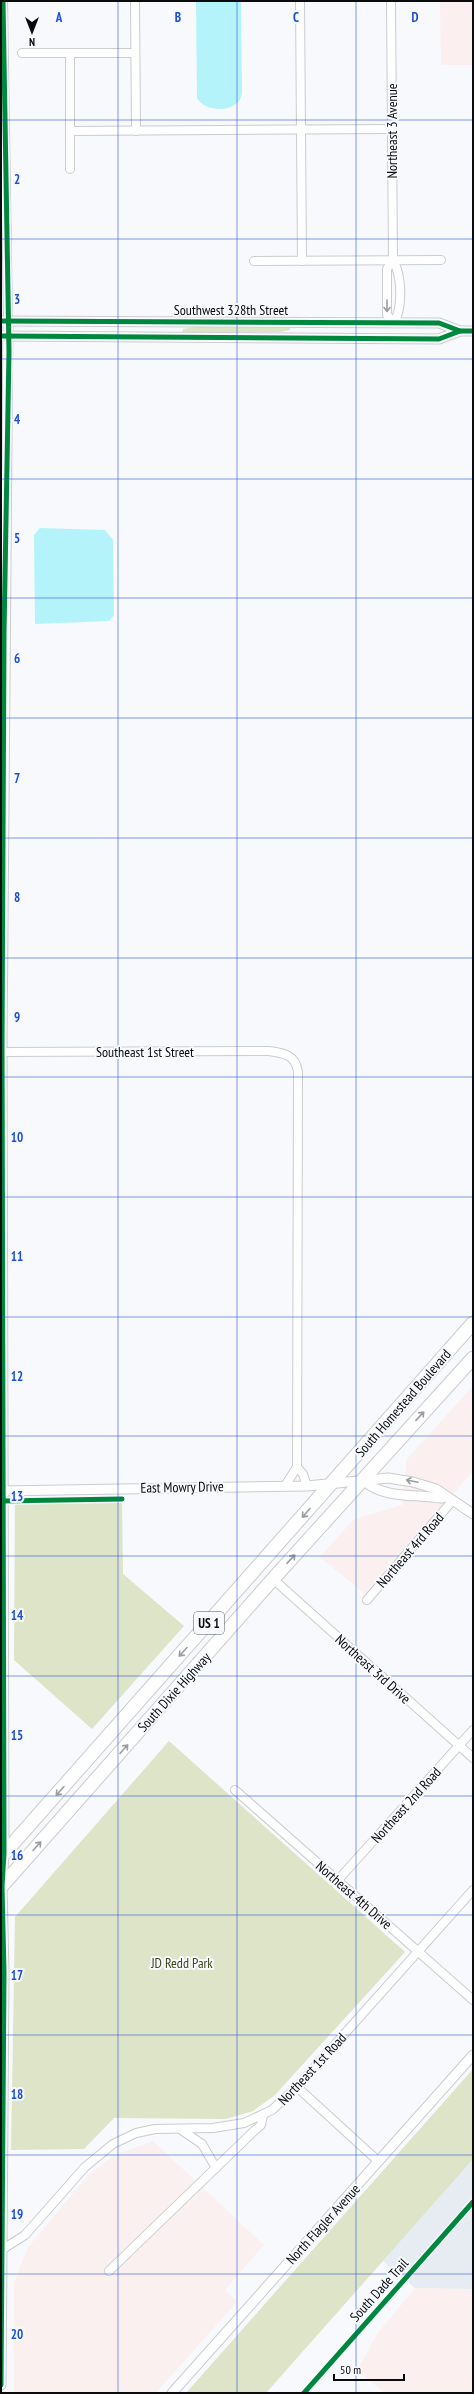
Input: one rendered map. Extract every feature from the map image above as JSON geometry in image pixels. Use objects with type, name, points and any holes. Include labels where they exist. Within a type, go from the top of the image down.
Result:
[{"type":"highway","name":"South Homestead Boulevard","points":[[332,1484],[473,1323]]},
{"type":"highway","name":"South Homestead Boulevard","points":[[363,1480],[473,1358]]},
{"type":"highway","name":"South Dixie Highway","points":[[2,1887],[273,1579],[363,1480]]},
{"type":"highway","name":"South Dixie Highway","points":[[3,1855],[332,1484]]},
{"type":"street","points":[[1,2385],[3,2249],[2,1052],[5,336],[3,1]]},
{"type":"street","points":[[135,1],[136,131]]},
{"type":"street","points":[[300,1],[302,261]]},
{"type":"street","name":"Northeast 3 Avenue","points":[[391,1],[392,260],[387,269],[387,315],[394,323],[398,315],[399,281],[398,269],[392,260]]},
{"type":"street","points":[[22,53],[135,53]]},
{"type":"street","points":[[70,53],[70,169]]},
{"type":"street","points":[[70,131],[392,129]]},
{"type":"street","points":[[254,261],[441,260]]},
{"type":"street","points":[[387,281],[399,281]]},
{"type":"street","name":"Southwest 328th Street","points":[[4,321],[439,323],[460,331],[473,331]]},
{"type":"street","name":"Southwest 328th Street","points":[[5,336],[439,339],[460,331]]},
{"type":"street","name":"Southeast 1st Street","points":[[2,1052],[269,1051],[288,1055],[296,1062],[298,1072],[298,1467]]},
{"type":"street","points":[[285,1486],[298,1467],[303,1474],[307,1486]]},
{"type":"street","name":"East Mowry Drive","points":[[2,1491],[307,1486],[388,1478],[413,1482],[444,1492],[450,1498]]},
{"type":"street","points":[[363,1480],[372,1488],[386,1492],[450,1498],[473,1514]]},
{"type":"street","name":"Northeast 4rd Road","points":[[367,1600],[442,1513],[450,1498]]},
{"type":"street","name":"Northeast 3rd Drive","points":[[273,1579],[473,1758]]},
{"type":"street","name":"Northeast 2nd Road","points":[[338,1880],[473,1730]]},
{"type":"street","name":"Northeast 4th Drive","points":[[235,1790],[473,2000]]},
{"type":"street","name":"Northeast 1st Road","points":[[109,2271],[261,2125],[263,2115],[278,2106],[297,2087],[473,1890]]},
{"type":"street","name":"North Flagler Avenue","points":[[172,2393],[473,2055]]},
{"type":"street","points":[[297,2087],[378,2161]]},
{"type":"street","points":[[3,2249],[25,2235],[85,2167],[104,2150],[136,2134],[155,2129],[230,2126],[263,2115]]},
{"type":"street","points":[[179,2128],[202,2144],[216,2168]]},
{"type":"shaded area","points":[[440,1],[473,1],[473,65],[441,65]]},
{"type":"shaded area","points":[[473,1386],[473,1471],[365,1594],[320,1557],[354,1519],[402,1505],[407,1459]]},
{"type":"shaded area","points":[[473,2071],[473,2289],[415,2288],[383,2261],[265,2393]]},
{"type":"shaded area","points":[[153,2141],[264,2245],[225,2290],[237,2302],[156,2393],[14,2393],[14,2282],[28,2247],[89,2174],[115,2155]]},
{"type":"shaded area","points":[[415,2288],[473,2289],[473,2393],[385,2393],[357,2370],[378,2333]]},
{"type":"green space","points":[[195,327],[290,328],[290,330],[280,332],[183,332],[183,329]]},
{"type":"green space","points":[[122,1500],[123,1574],[184,1626],[92,1729],[14,1660],[15,1501]]},
{"type":"green space","name":"JD Redd Park","points":[[169,1741],[405,1952],[275,2095],[253,2111],[226,2119],[114,2118],[84,2149],[11,2150],[15,1917]]},
{"type":"green space","points":[[473,2069],[473,2159],[266,2393],[186,2393]]},
{"type":"water","points":[[196,1],[241,1],[242,92],[240,99],[236,104],[230,107],[215,109],[201,103],[197,98]]},
{"type":"water","points":[[40,528],[105,530],[113,540],[114,615],[109,621],[35,624],[34,535]]},
{"type":"cycle path","points":[[1,2385],[4,1973],[2,1886],[4,1853],[2,1044],[4,633],[9,352],[3,1]]},
{"type":"cycle path","points":[[1,321],[439,323],[460,331]]},
{"type":"cycle path","points":[[1,336],[439,339],[460,331],[473,331]]},
{"type":"cycle path","points":[[1,1501],[122,1499]]},
{"type":"cycle path","name":"South Dade Trail","points":[[304,2393],[473,2202]]}]
